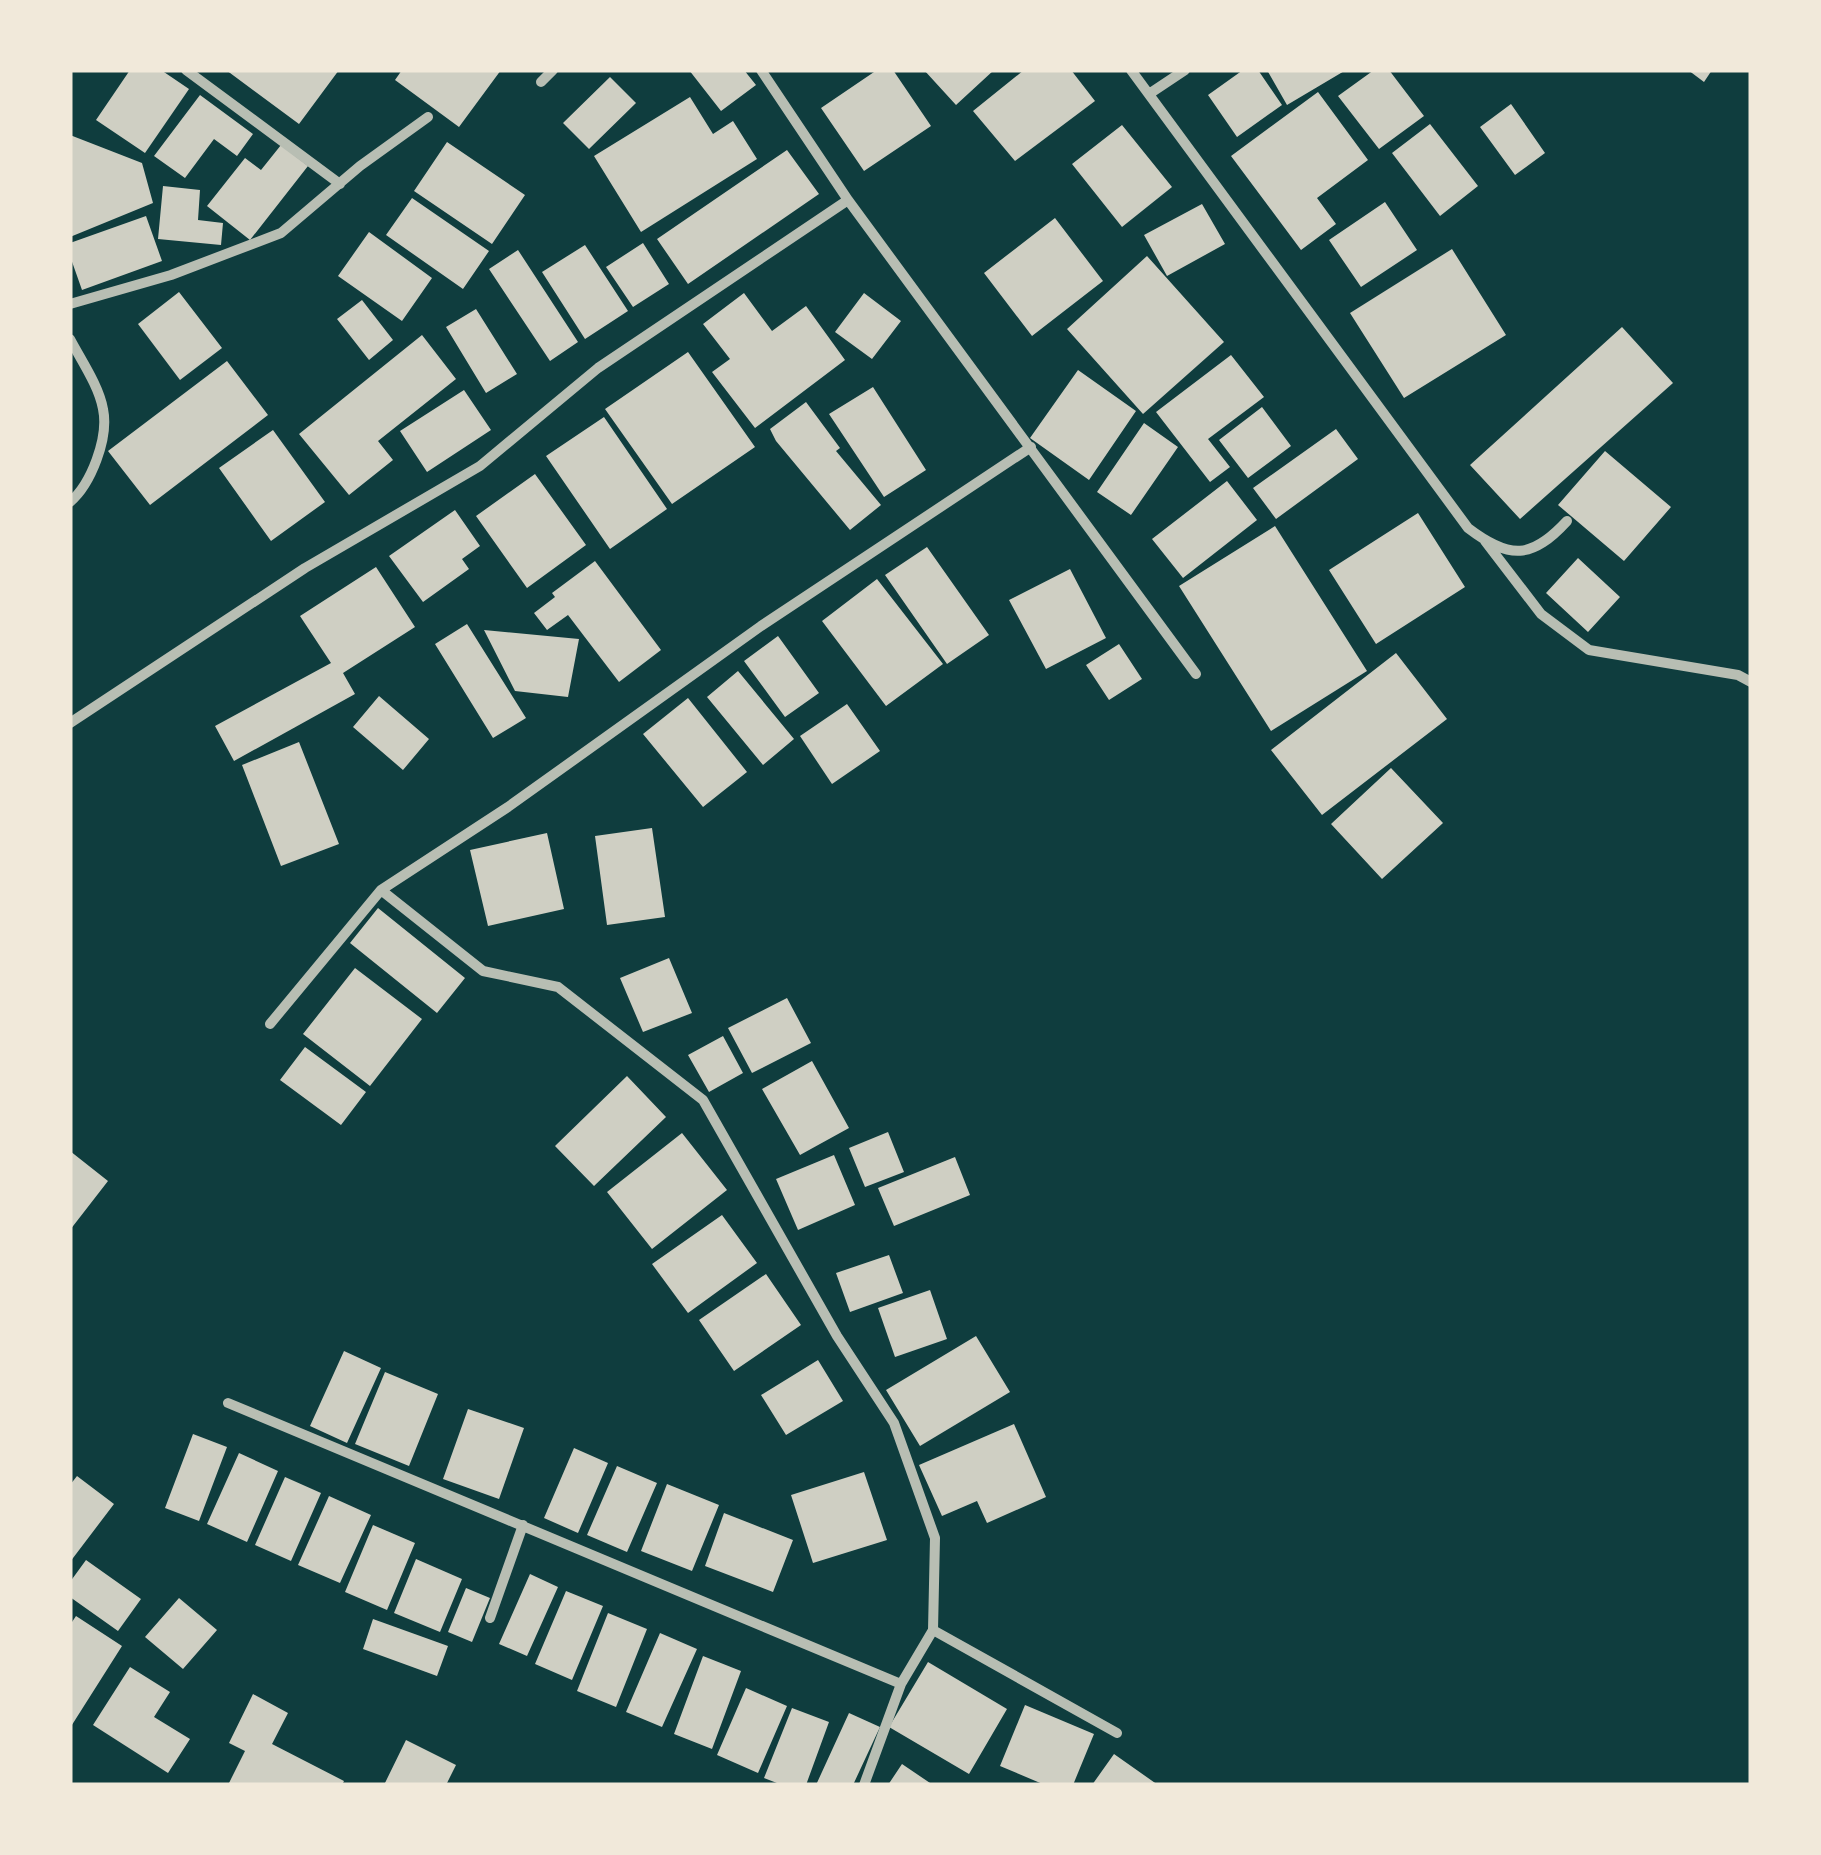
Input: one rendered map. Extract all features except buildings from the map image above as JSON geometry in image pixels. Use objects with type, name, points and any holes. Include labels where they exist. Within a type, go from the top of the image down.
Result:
[{"type":"street","points":[[186,70],[340,184]]},
{"type":"street","points":[[541,82],[553,70]]},
{"type":"street","points":[[761,70],[848,200],[1196,674]]},
{"type":"street","points":[[1131,70],[1468,528],[1484,540],[1540,614],[1590,650],[1738,675],[1751,682]]},
{"type":"street","points":[[1149,94],[1185,70]]},
{"type":"street","points":[[70,304],[172,275],[281,233],[428,117]]},
{"type":"street","points":[[70,723],[306,568],[480,466],[598,368],[848,200]]},
{"type":"street","points":[[70,339],[104,411],[96,459],[81,492],[70,502]]},
{"type":"street","points":[[270,1024],[381,890],[508,807],[761,626],[1031,447]]},
{"type":"street","points":[[1484,540],[1528,551],[1546,544],[1567,521]]},
{"type":"street","points":[[381,890],[483,970],[558,987],[704,1100],[837,1336],[894,1423],[935,1538],[933,1630],[901,1684],[864,1785]]},
{"type":"street","points":[[228,1403],[901,1684]]},
{"type":"street","points":[[490,1618],[523,1525]]},
{"type":"street","points":[[933,1630],[1117,1733]]}]
